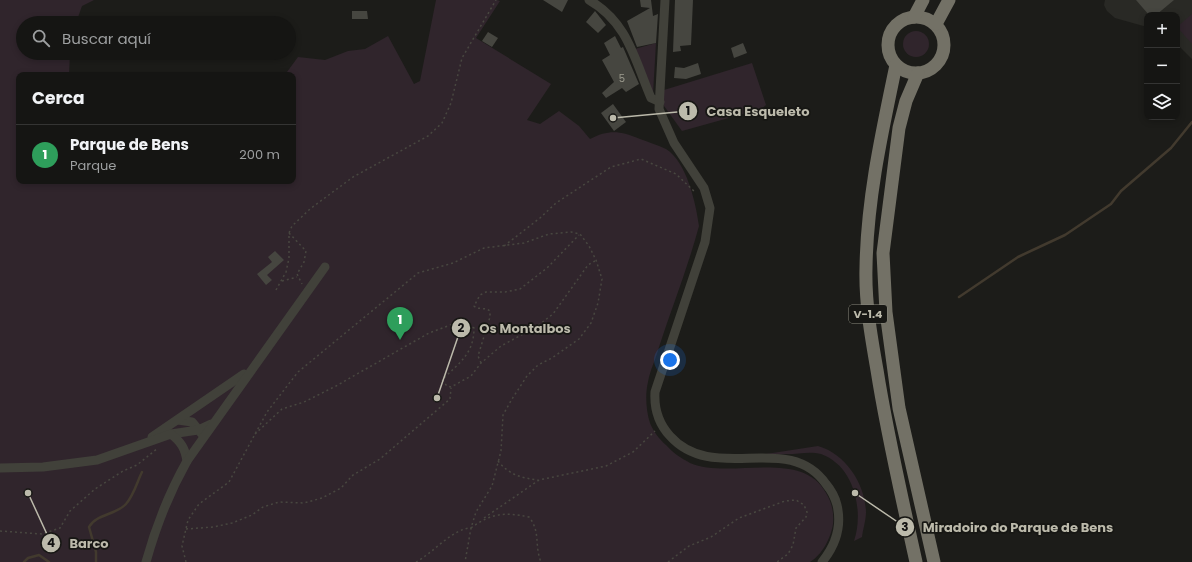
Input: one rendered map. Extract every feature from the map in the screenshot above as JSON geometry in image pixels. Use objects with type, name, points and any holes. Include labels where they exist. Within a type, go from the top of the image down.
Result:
[{"type":"highway","points":[[914,17],[923,0]]},
{"type":"highway","points":[[936,24],[949,0]]},
{"type":"highway","points":[[914,17],[922,17],[936,24],[944,38],[944,54],[934,67],[918,73],[906,71],[896,65],[889,52],[889,37],[898,23],[914,17]]},
{"type":"highway","name":"V-1.4","points":[[896,65],[881,134],[869,206],[866,268],[867,305],[884,416],[916,562]]},
{"type":"highway","name":"V-1.4","points":[[918,73],[906,101],[899,128],[883,253],[886,312],[899,408],[934,562]]},
{"type":"street","points":[[589,0],[606,13],[621,30],[638,60],[651,98],[660,102]]},
{"type":"street","points":[[665,0],[660,113],[668,131],[706,194],[710,208],[705,242],[655,392],[654,407],[661,423],[674,441],[686,450],[713,458],[789,459],[802,462],[820,474],[831,490],[839,515],[835,539],[822,562]]},
{"type":"street","points":[[146,562],[158,522],[173,486],[201,433],[213,423],[250,369],[325,267]]},
{"type":"street","points":[[143,443],[250,369]]},
{"type":"street","points":[[178,420],[192,422],[201,433]]},
{"type":"street","points":[[0,468],[43,467],[97,460],[159,437],[171,434],[201,433]]},
{"type":"street","points":[[171,434],[180,441],[186,452],[187,461]]},
{"type":"path","points":[[276,290],[282,281],[289,258],[289,233],[292,226],[310,209],[353,177],[428,136],[442,123],[452,103],[462,58],[496,0]]},
{"type":"path","points":[[503,246],[540,218],[556,203],[611,167],[641,159],[676,174],[698,196],[706,194]]},
{"type":"path","points":[[186,562],[182,546],[188,520],[199,504],[229,482],[267,412],[298,372],[418,273],[453,263],[484,248],[524,243],[549,234],[571,232],[580,234],[589,246],[596,260],[602,279],[598,303],[591,324],[579,339],[552,358],[538,365],[527,376],[503,416],[501,451],[492,486],[476,512],[471,528],[465,562]]},
{"type":"path","points":[[282,281],[297,277],[304,262],[306,251],[289,233]]},
{"type":"path","points":[[481,362],[478,356],[490,317],[490,311],[487,309],[476,308],[474,306],[480,295],[486,292],[505,292],[520,289],[548,268],[580,234]]},
{"type":"path","points":[[451,387],[471,376],[481,362],[501,346],[536,327],[553,314],[588,265],[596,260]]},
{"type":"path","points":[[253,437],[282,409],[304,402],[429,333],[461,321],[474,328],[474,341],[462,359],[442,380],[447,386],[451,387]]},
{"type":"path","points":[[186,529],[232,524],[252,515],[263,507],[279,502],[304,503],[322,498],[341,488],[353,475],[380,459],[397,446],[413,429],[450,399],[451,387]]},
{"type":"path","points":[[416,562],[449,537],[466,528],[471,528],[539,480],[606,466],[633,452],[655,432],[661,423]]},
{"type":"path","points":[[0,531],[42,534],[60,528],[70,511],[96,489],[156,451],[161,442],[159,437]]},
{"type":"path","points":[[498,461],[512,474],[539,480]]},
{"type":"path","points":[[668,562],[689,546],[711,537],[739,518],[785,501],[796,500],[804,505],[807,512],[806,517],[796,528],[793,545],[790,550],[777,562]]},
{"type":"path","points":[[484,518],[511,513],[529,517],[536,526],[538,554],[541,562]]},
{"type":"shaded area","points":[[0,0],[94,0],[82,6],[78,16],[16,16],[16,60],[70,60],[69,72],[16,72],[16,184],[296,184],[296,72],[287,72],[298,57],[325,60],[348,51],[365,49],[388,36],[414,84],[420,81],[436,0],[500,1],[476,38],[551,84],[527,120],[540,124],[559,111],[579,126],[590,139],[609,132],[615,132],[633,136],[660,146],[666,149],[680,163],[693,195],[699,226],[649,378],[646,392],[648,413],[653,429],[659,438],[671,450],[690,463],[724,469],[783,468],[800,472],[815,479],[830,500],[833,512],[833,524],[828,540],[822,551],[810,562],[0,562]]},
{"type":"shaded area","points":[[1105,0],[1192,0],[1192,59],[1180,47],[1180,12],[1144,12],[1144,26],[1115,18],[1107,11],[1104,5]]},
{"type":"shaded area","points":[[1192,14],[1192,44],[1180,30],[1180,24]]},
{"type":"shaded area","points":[[916,31],[925,35],[929,44],[925,53],[916,57],[907,53],[903,44],[907,35]]},
{"type":"shaded area","points":[[656,43],[653,94],[635,49]]},
{"type":"shaded area","points":[[752,63],[766,105],[761,109],[682,131],[664,106],[664,90]]},
{"type":"shaded area","points":[[818,446],[828,450],[845,463],[858,481],[862,491],[865,501],[866,518],[862,537],[854,541],[858,517],[854,491],[849,479],[833,460],[817,453],[766,454]]},
{"type":"building","points":[[543,0],[568,0],[562,12]]},
{"type":"building","points":[[640,0],[651,0],[653,16],[658,14],[656,43],[637,47],[627,21],[650,8],[641,7]]},
{"type":"building","points":[[675,0],[693,0],[691,45],[680,46],[681,51],[673,52]]},
{"type":"building","points":[[1136,0],[1174,0],[1160,12],[1146,12]]},
{"type":"building","points":[[352,11],[367,11],[368,19],[352,19]]},
{"type":"building","points":[[595,11],[606,25],[598,33],[586,22]]},
{"type":"building","points":[[488,32],[498,38],[492,47],[482,41]]},
{"type":"building","points":[[615,36],[621,48],[623,47],[639,84],[626,92],[622,88],[606,98],[602,93],[614,82],[602,60],[610,55],[604,43]]},
{"type":"building","points":[[743,43],[747,53],[734,58],[731,48]]},
{"type":"building","points":[[698,63],[701,74],[686,79],[674,78],[675,67],[684,68]]},
{"type":"building","points":[[613,104],[626,122],[614,131],[601,113]]},
{"type":"building","points":[[275,251],[284,260],[267,275],[272,280],[266,285],[257,274],[272,262],[268,257]]},
{"type":"waterway","points":[[959,297],[1018,257],[1065,235],[1111,204],[1121,191],[1171,148],[1192,122]]},
{"type":"waterway","points":[[96,562],[96,552],[89,527],[96,519],[122,508],[126,504],[133,493],[142,472]]},
{"type":"waterway","points":[[24,562],[28,558],[39,555],[49,562]]},
{"type":"place","name":"Casa Esqueleto","points":[[613,118]]},
{"type":"place","name":"Parque de Bens","points":[[400,340]]},
{"type":"place","name":"Os Montalbos","points":[[437,398]]},
{"type":"place","name":"Barco","points":[[28,493]]},
{"type":"place","name":"Miradoiro do Parque de Bens","points":[[855,493]]}]
